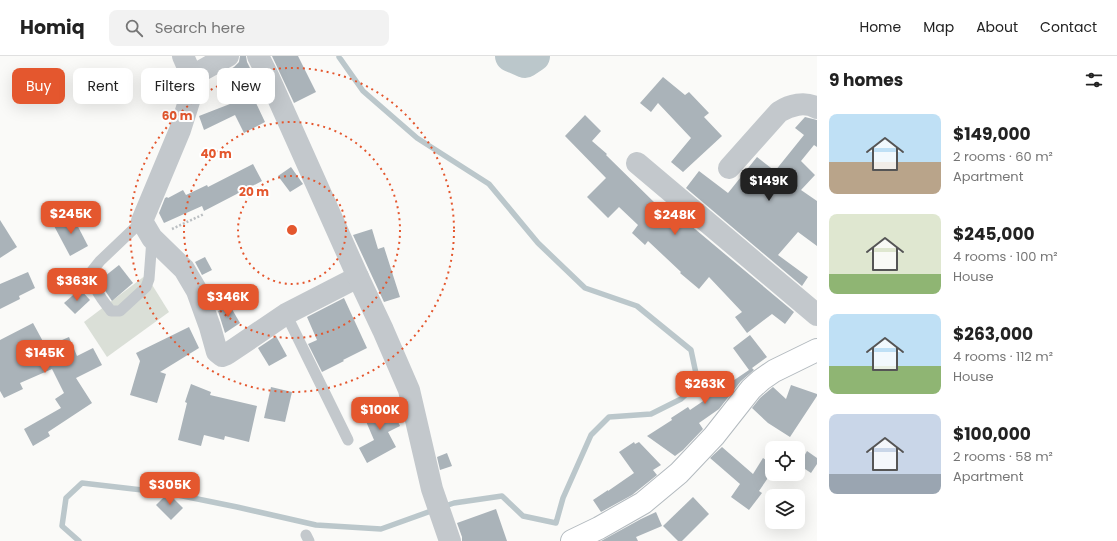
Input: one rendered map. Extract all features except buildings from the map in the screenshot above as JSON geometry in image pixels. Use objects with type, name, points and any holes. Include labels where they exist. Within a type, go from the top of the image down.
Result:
[{"type":"street","points":[[183,56],[188,68]]},
{"type":"street","points":[[206,68],[228,56]]},
{"type":"street","points":[[258,56],[409,390],[432,489],[450,541]]},
{"type":"street","points":[[187,104],[147,230],[184,269],[196,291],[210,327],[217,352],[222,356],[227,354],[286,314],[358,277]]},
{"type":"street","points":[[729,168],[779,112],[786,107],[804,104],[815,106],[817,108]]},
{"type":"street","points":[[637,164],[817,315]]},
{"type":"street","points":[[572,541],[599,528],[643,503],[679,473],[714,436],[751,389],[761,380],[774,371],[817,350]]},
{"type":"lane","points":[[147,230],[149,279],[146,287],[120,311],[110,312],[99,296],[92,281],[92,271],[100,261],[147,230]]},
{"type":"lane","points":[[286,314],[348,440]]},
{"type":"path","points":[[147,230],[204,214]]},
{"type":"shaded area","points":[[146,275],[169,312],[107,357],[84,322]]},
{"type":"waterway","points":[[339,56],[363,91],[417,138],[489,184],[538,243],[585,288],[637,306],[691,350],[698,383],[681,399],[651,414],[609,417],[591,435],[563,498],[556,523],[523,516],[502,496],[454,503],[442,507]]},
{"type":"waterway","points":[[511,56],[525,62],[534,56]]},
{"type":"waterway","points":[[79,541],[62,526],[66,498],[82,483],[168,493],[316,525],[381,529],[434,510]]}]
